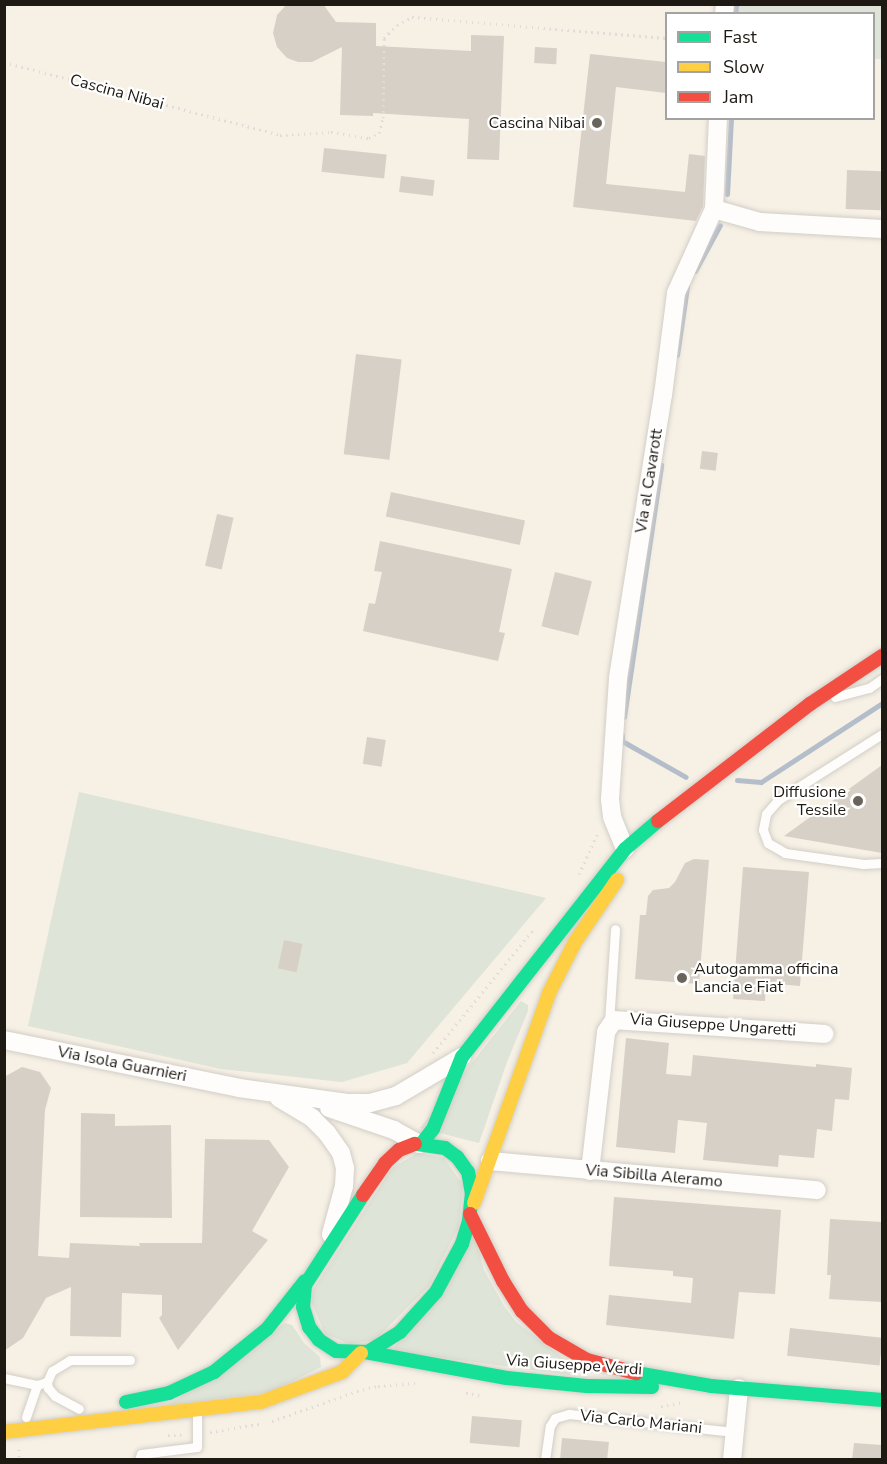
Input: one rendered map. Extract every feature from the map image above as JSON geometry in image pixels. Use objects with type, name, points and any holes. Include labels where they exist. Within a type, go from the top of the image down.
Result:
[{"type":"main road","points":[[420,1144],[433,1129],[462,1057],[625,849],[686,798],[810,704],[882,656]]},
{"type":"main road","points":[[4,1432],[107,1418],[248,1405],[285,1395],[342,1372],[363,1353],[390,1340],[429,1301],[454,1262],[527,1048],[562,966],[584,928],[631,861],[686,798]]},
{"type":"main road","points":[[4,1420],[111,1405],[175,1391],[204,1378],[222,1366],[267,1329],[313,1269],[387,1160],[399,1150],[420,1144],[445,1148],[464,1165],[472,1187],[470,1212]]},
{"type":"main road","name":"Via Giuseppe Verdi","points":[[470,1212],[516,1303],[537,1327],[558,1344],[604,1366],[711,1386]]},
{"type":"main road","name":"Via Giuseppe Verdi","points":[[313,1269],[302,1298],[309,1327],[329,1347],[345,1353],[363,1353],[543,1383],[629,1387],[711,1386],[882,1400]]},
{"type":"street","name":"Via al Cavarott","points":[[625,849],[612,816],[610,784],[618,678],[663,395],[676,292],[714,208],[718,120]]},
{"type":"street","points":[[714,208],[760,222],[882,229]]},
{"type":"street","name":"Via Giuseppe Ungaretti","points":[[590,1171],[606,1032],[609,1023],[619,1018],[825,1034]]},
{"type":"street","name":"Via Isola Guarnieri","points":[[4,1040],[239,1088],[278,1098],[294,1105],[323,1128],[340,1153],[345,1168],[344,1186],[328,1246]]},
{"type":"street","name":"Via Isola Guarnieri","points":[[239,1088],[349,1103],[382,1101],[412,1088],[462,1057]]},
{"type":"street","name":"Via Isola Guarnieri","points":[[290,1095],[394,1130],[420,1144]]},
{"type":"street","name":"Via Sibilla Aleramo","points":[[490,1161],[817,1190]]},
{"type":"street","points":[[732,1460],[739,1388]]},
{"type":"lane","points":[[810,704],[869,688],[882,679]]},
{"type":"lane","points":[[882,734],[778,801],[768,811],[763,824],[768,843],[780,851],[864,864],[882,863]]},
{"type":"lane","points":[[609,1023],[615,929]]},
{"type":"lane","points":[[79,1409],[55,1396],[48,1388],[47,1382],[52,1371],[70,1360],[130,1360]]},
{"type":"lane","points":[[4,1378],[37,1385],[47,1382]]},
{"type":"lane","points":[[26,1417],[37,1385]]},
{"type":"lane","points":[[140,1460],[141,1454],[197,1447],[196,1410]]},
{"type":"lane","name":"Via Carlo Mariani","points":[[545,1460],[548,1431],[552,1422],[570,1414],[734,1432]]},
{"type":"path","name":"Cascina Nibai","points":[[4,62],[280,135],[331,132],[369,138],[379,133],[383,118],[384,38],[397,25],[412,17],[665,38]]},
{"type":"path","points":[[577,877],[595,837],[612,816]]},
{"type":"path","points":[[428,1059],[540,923]]},
{"type":"path","points":[[165,1435],[197,1433],[270,1422],[378,1386],[422,1383]]},
{"type":"path","points":[[456,1391],[489,1396]]},
{"type":"path","points":[[656,1406],[667,1406],[690,1400]]},
{"type":"path","points":[[12,1448],[28,1446]]},
{"type":"shaded area","points":[[727,5],[882,5],[882,59],[875,59],[875,12],[727,12]]},
{"type":"shaded area","points":[[79,792],[546,898],[407,1063],[342,1082],[221,1069],[28,1026]]},
{"type":"shaded area","points":[[521,1001],[528,1005],[528,1011],[507,1062],[479,1143],[420,1128]]},
{"type":"shaded area","points":[[417,1153],[444,1158],[463,1185],[459,1226],[429,1286],[375,1340],[350,1344],[325,1334],[311,1301],[313,1290],[392,1168]]},
{"type":"shaded area","points":[[473,1231],[484,1270],[504,1306],[516,1322],[571,1364],[572,1371],[569,1375],[392,1351]]},
{"type":"shaded area","points":[[285,1323],[292,1325],[304,1343],[320,1357],[321,1367],[271,1392],[169,1405]]},
{"type":"building","points":[[287,4],[323,4],[336,22],[376,23],[376,46],[471,51],[471,35],[504,36],[499,160],[467,159],[469,119],[373,113],[373,116],[340,115],[342,47],[312,62],[298,62],[287,58],[277,47],[273,33],[277,15]]},
{"type":"building","points":[[535,47],[557,48],[556,64],[534,63]]},
{"type":"building","name":"Cascina Nibai","points":[[590,54],[665,62],[665,93],[616,87],[606,184],[685,192],[689,154],[705,156],[703,206],[696,221],[573,207]]},
{"type":"building","points":[[324,148],[387,155],[384,178],[321,172]]},
{"type":"building","points":[[847,170],[882,171],[881,210],[846,209]]},
{"type":"building","points":[[401,176],[435,180],[433,196],[399,192]]},
{"type":"building","points":[[356,354],[402,360],[389,460],[344,454]]},
{"type":"building","points":[[702,451],[718,453],[716,471],[700,469]]},
{"type":"building","points":[[391,492],[525,520],[520,545],[386,516]]},
{"type":"building","points":[[217,514],[234,518],[222,569],[205,566]]},
{"type":"building","points":[[380,541],[512,569],[499,632],[505,633],[498,661],[363,631],[369,603],[375,604],[382,572],[374,571]]},
{"type":"building","points":[[555,572],[592,581],[578,636],[541,626]]},
{"type":"building","points":[[367,737],[386,740],[382,767],[363,764]]},
{"type":"building","name":"Diffusione Tessile","points":[[882,765],[882,853],[784,836]]},
{"type":"building","points":[[694,859],[709,860],[699,984],[635,979],[640,915],[646,915],[648,896],[653,890],[669,888],[675,882],[685,863]]},
{"type":"building","points":[[743,867],[809,872],[800,986],[766,983],[765,1001],[733,999]]},
{"type":"building","points":[[284,940],[303,944],[297,972],[278,968]]},
{"type":"building","points":[[626,1038],[669,1043],[666,1074],[691,1076],[693,1055],[816,1067],[816,1064],[852,1068],[849,1100],[835,1099],[832,1131],[817,1129],[814,1158],[779,1155],[778,1167],[703,1160],[707,1123],[678,1120],[675,1153],[616,1147]]},
{"type":"building","points":[[22,1067],[40,1072],[51,1088],[45,1110],[38,1256],[69,1258],[70,1243],[140,1246],[139,1243],[202,1243],[205,1139],[269,1140],[289,1167],[252,1231],[268,1240],[178,1350],[159,1318],[162,1315],[162,1295],[122,1293],[121,1337],[70,1336],[71,1287],[46,1298],[23,1338],[4,1351],[4,1077]]},
{"type":"building","points":[[81,1113],[115,1114],[115,1126],[171,1125],[172,1218],[80,1217]]},
{"type":"building","points":[[614,1197],[781,1210],[775,1294],[739,1292],[734,1339],[606,1325],[609,1295],[691,1303],[693,1278],[673,1276],[673,1271],[609,1266]]},
{"type":"building","points":[[830,1219],[882,1222],[882,1302],[829,1299],[831,1275],[827,1275]]},
{"type":"building","points":[[790,1328],[882,1338],[880,1366],[787,1356]]},
{"type":"building","points":[[472,1416],[522,1420],[519,1447],[470,1443]]},
{"type":"building","points":[[562,1438],[609,1442],[607,1460],[560,1460]]},
{"type":"building","points":[[854,1443],[882,1445],[882,1460],[852,1460]]},
{"type":"waterway","points":[[735,12],[736,4]]},
{"type":"waterway","points":[[727,194],[731,120]]},
{"type":"waterway","points":[[695,271],[720,225]]},
{"type":"waterway","points":[[677,355],[687,287]]},
{"type":"waterway","points":[[624,717],[661,465]]},
{"type":"waterway","points":[[737,780],[761,782],[882,703]]},
{"type":"waterway","points":[[622,735],[622,741],[686,777]]},
{"type":"traffic: fast","points":[[422,1143],[433,1129],[462,1057],[625,849],[658,821]]},
{"type":"traffic: fast","points":[[363,1195],[305,1285],[303,1307],[309,1327],[319,1340],[336,1351],[368,1352],[400,1332],[436,1292],[462,1244],[469,1221],[472,1194],[468,1172],[457,1157],[445,1148],[415,1144]]},
{"type":"traffic: fast","points":[[126,1402],[169,1393],[214,1372],[267,1329],[305,1281]]},
{"type":"traffic: fast","points":[[365,1352],[507,1378],[587,1386],[652,1387]]},
{"type":"traffic: fast","points":[[636,1373],[711,1386],[882,1400]]},
{"type":"traffic: slow","points":[[474,1203],[549,993],[575,942],[617,880]]},
{"type":"traffic: slow","points":[[4,1432],[261,1402],[342,1372],[361,1353]]},
{"type":"traffic: jam","points":[[658,821],[810,704],[882,656]]},
{"type":"traffic: jam","points":[[363,1195],[385,1163],[399,1150],[415,1144]]},
{"type":"traffic: jam","points":[[470,1214],[503,1281],[522,1311],[549,1338],[587,1360],[636,1373]]},
{"type":"place","name":"Cascina Nibai","points":[[597,123]]},
{"type":"place","name":"Diffusione Tessile","points":[[858,801]]},
{"type":"place","name":"Autogamma officina Lancia e Fiat","points":[[682,978]]}]
